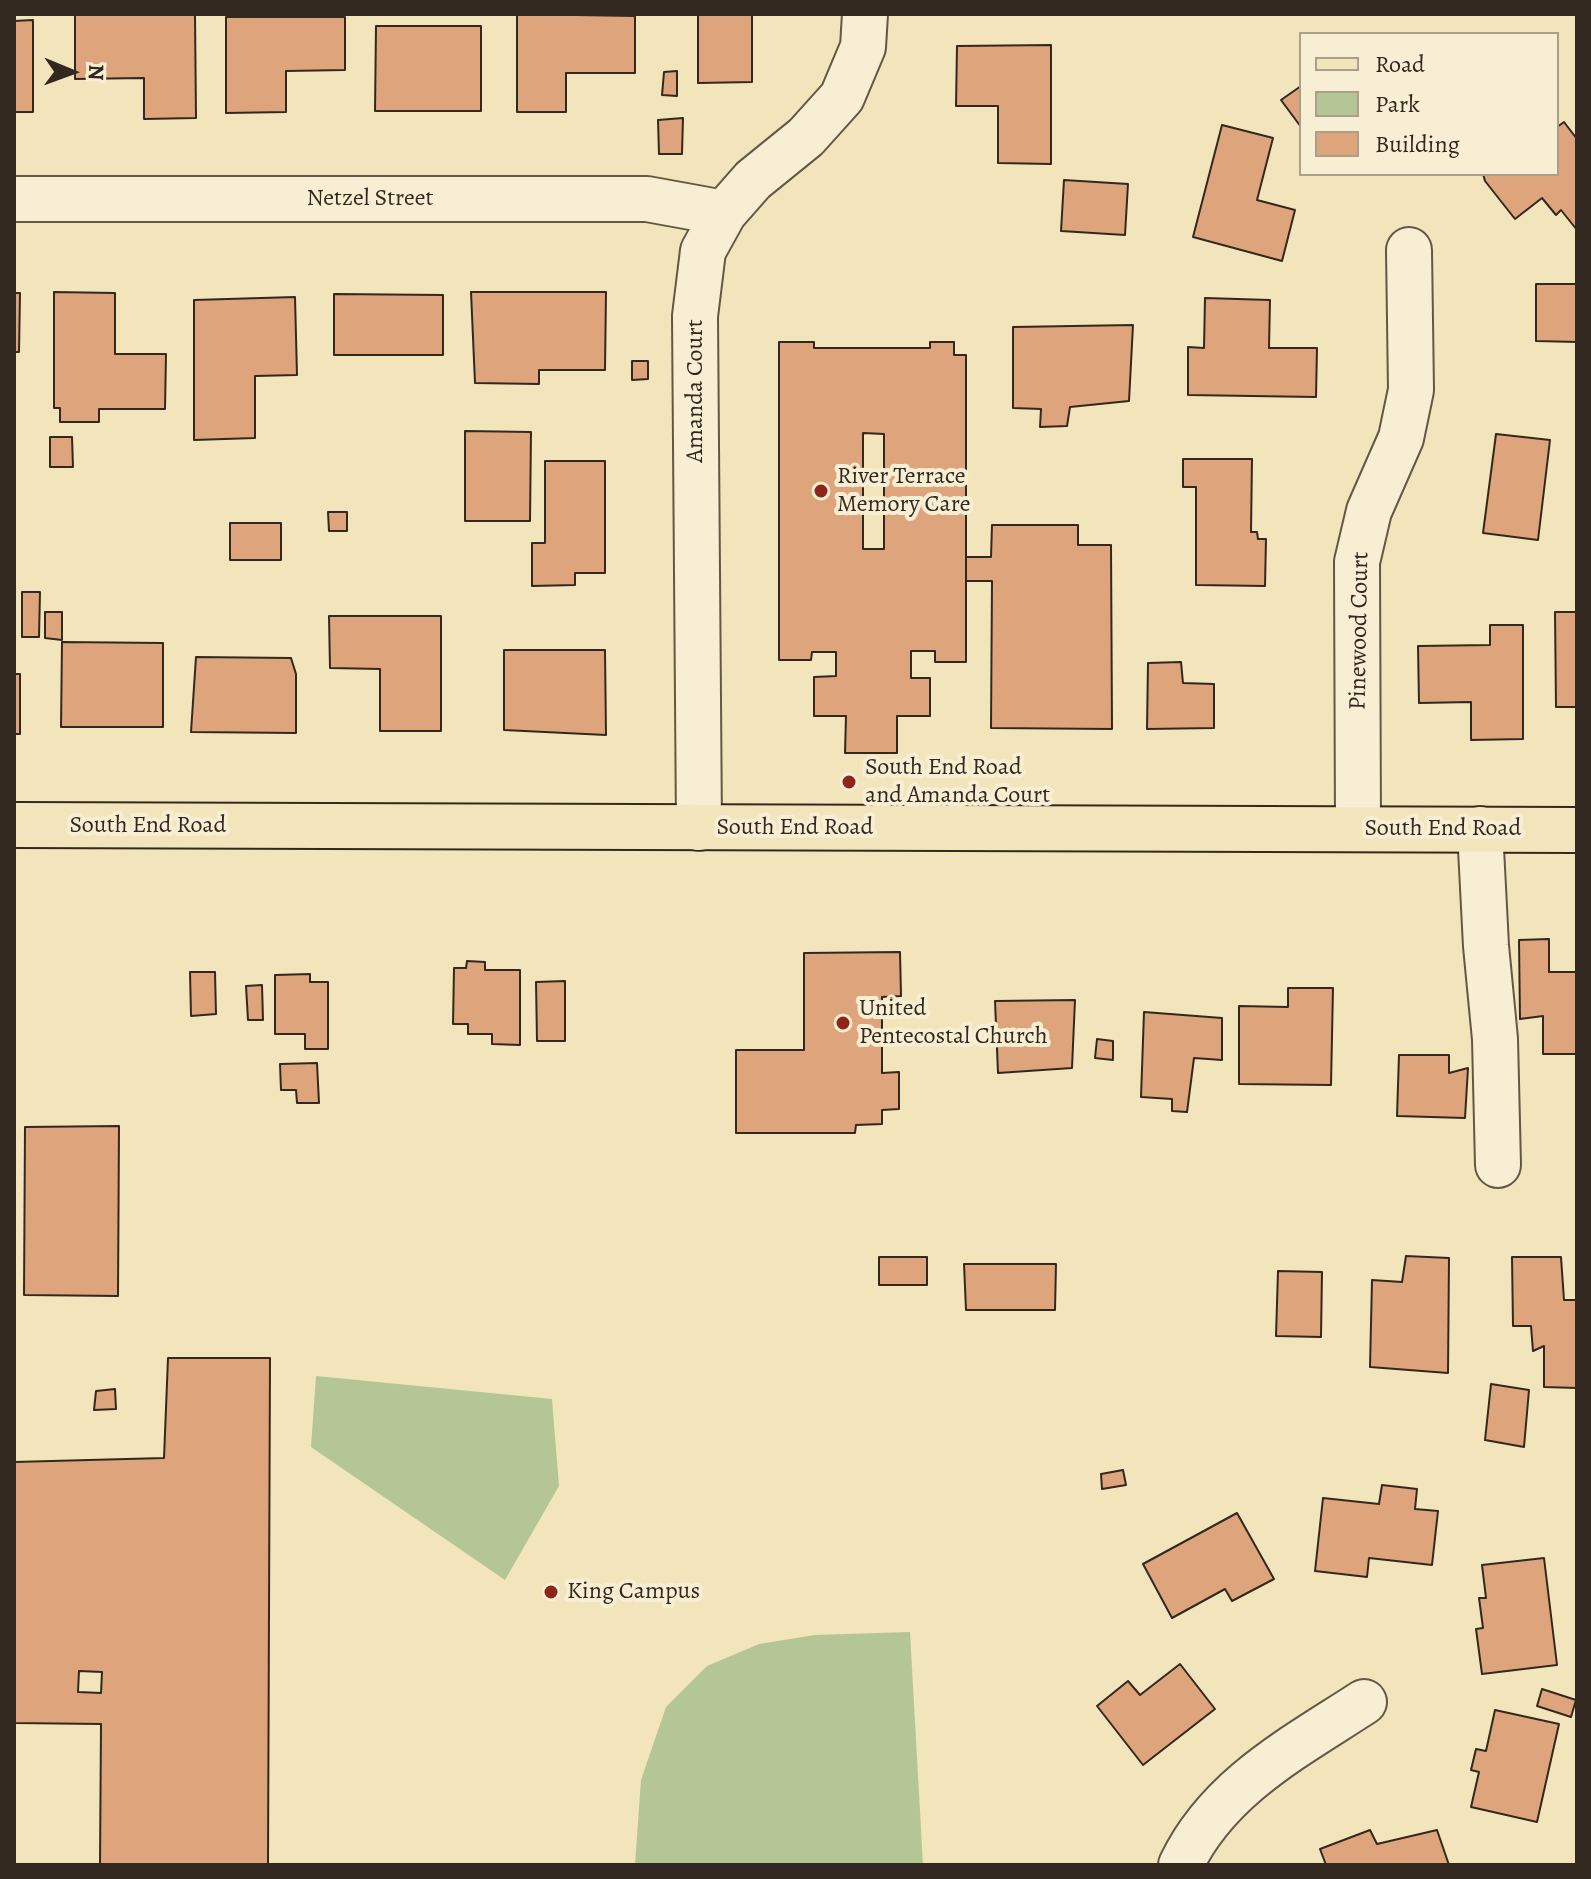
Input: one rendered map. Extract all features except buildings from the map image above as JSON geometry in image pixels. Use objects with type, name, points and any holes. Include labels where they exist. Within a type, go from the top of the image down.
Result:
[{"type":"main road","name":"South End Road","points":[[14,825],[1577,830]]},
{"type":"street","name":"Amanda Court","points":[[699,828],[695,316],[703,251],[724,213],[753,180],[806,137],[842,97],[863,47],[865,14]]},
{"type":"street","name":"Netzel Street","points":[[14,199],[647,199],[724,213]]},
{"type":"street","name":"Pinewood Court","points":[[1358,829],[1357,562],[1369,511],[1401,438],[1411,390],[1409,250]]},
{"type":"street","points":[[1480,829],[1495,1039],[1498,1165]]},
{"type":"street","points":[[1181,1865],[1206,1824],[1229,1796],[1260,1769],[1364,1702]]},
{"type":"green space","points":[[316,1376],[552,1399],[559,1486],[505,1580],[311,1447]]},
{"type":"green space","points":[[910,1632],[923,1865],[635,1865],[641,1780],[666,1707],[707,1666],[759,1644],[815,1635]]},
{"type":"place","name":"River Terrace Memory Care","points":[[821,491]]},
{"type":"place","name":"South End Road and Amanda Court","points":[[849,782]]},
{"type":"place","name":"United Pentecostal Church","points":[[843,1023]]},
{"type":"place","name":"King Campus","points":[[551,1592]]}]
